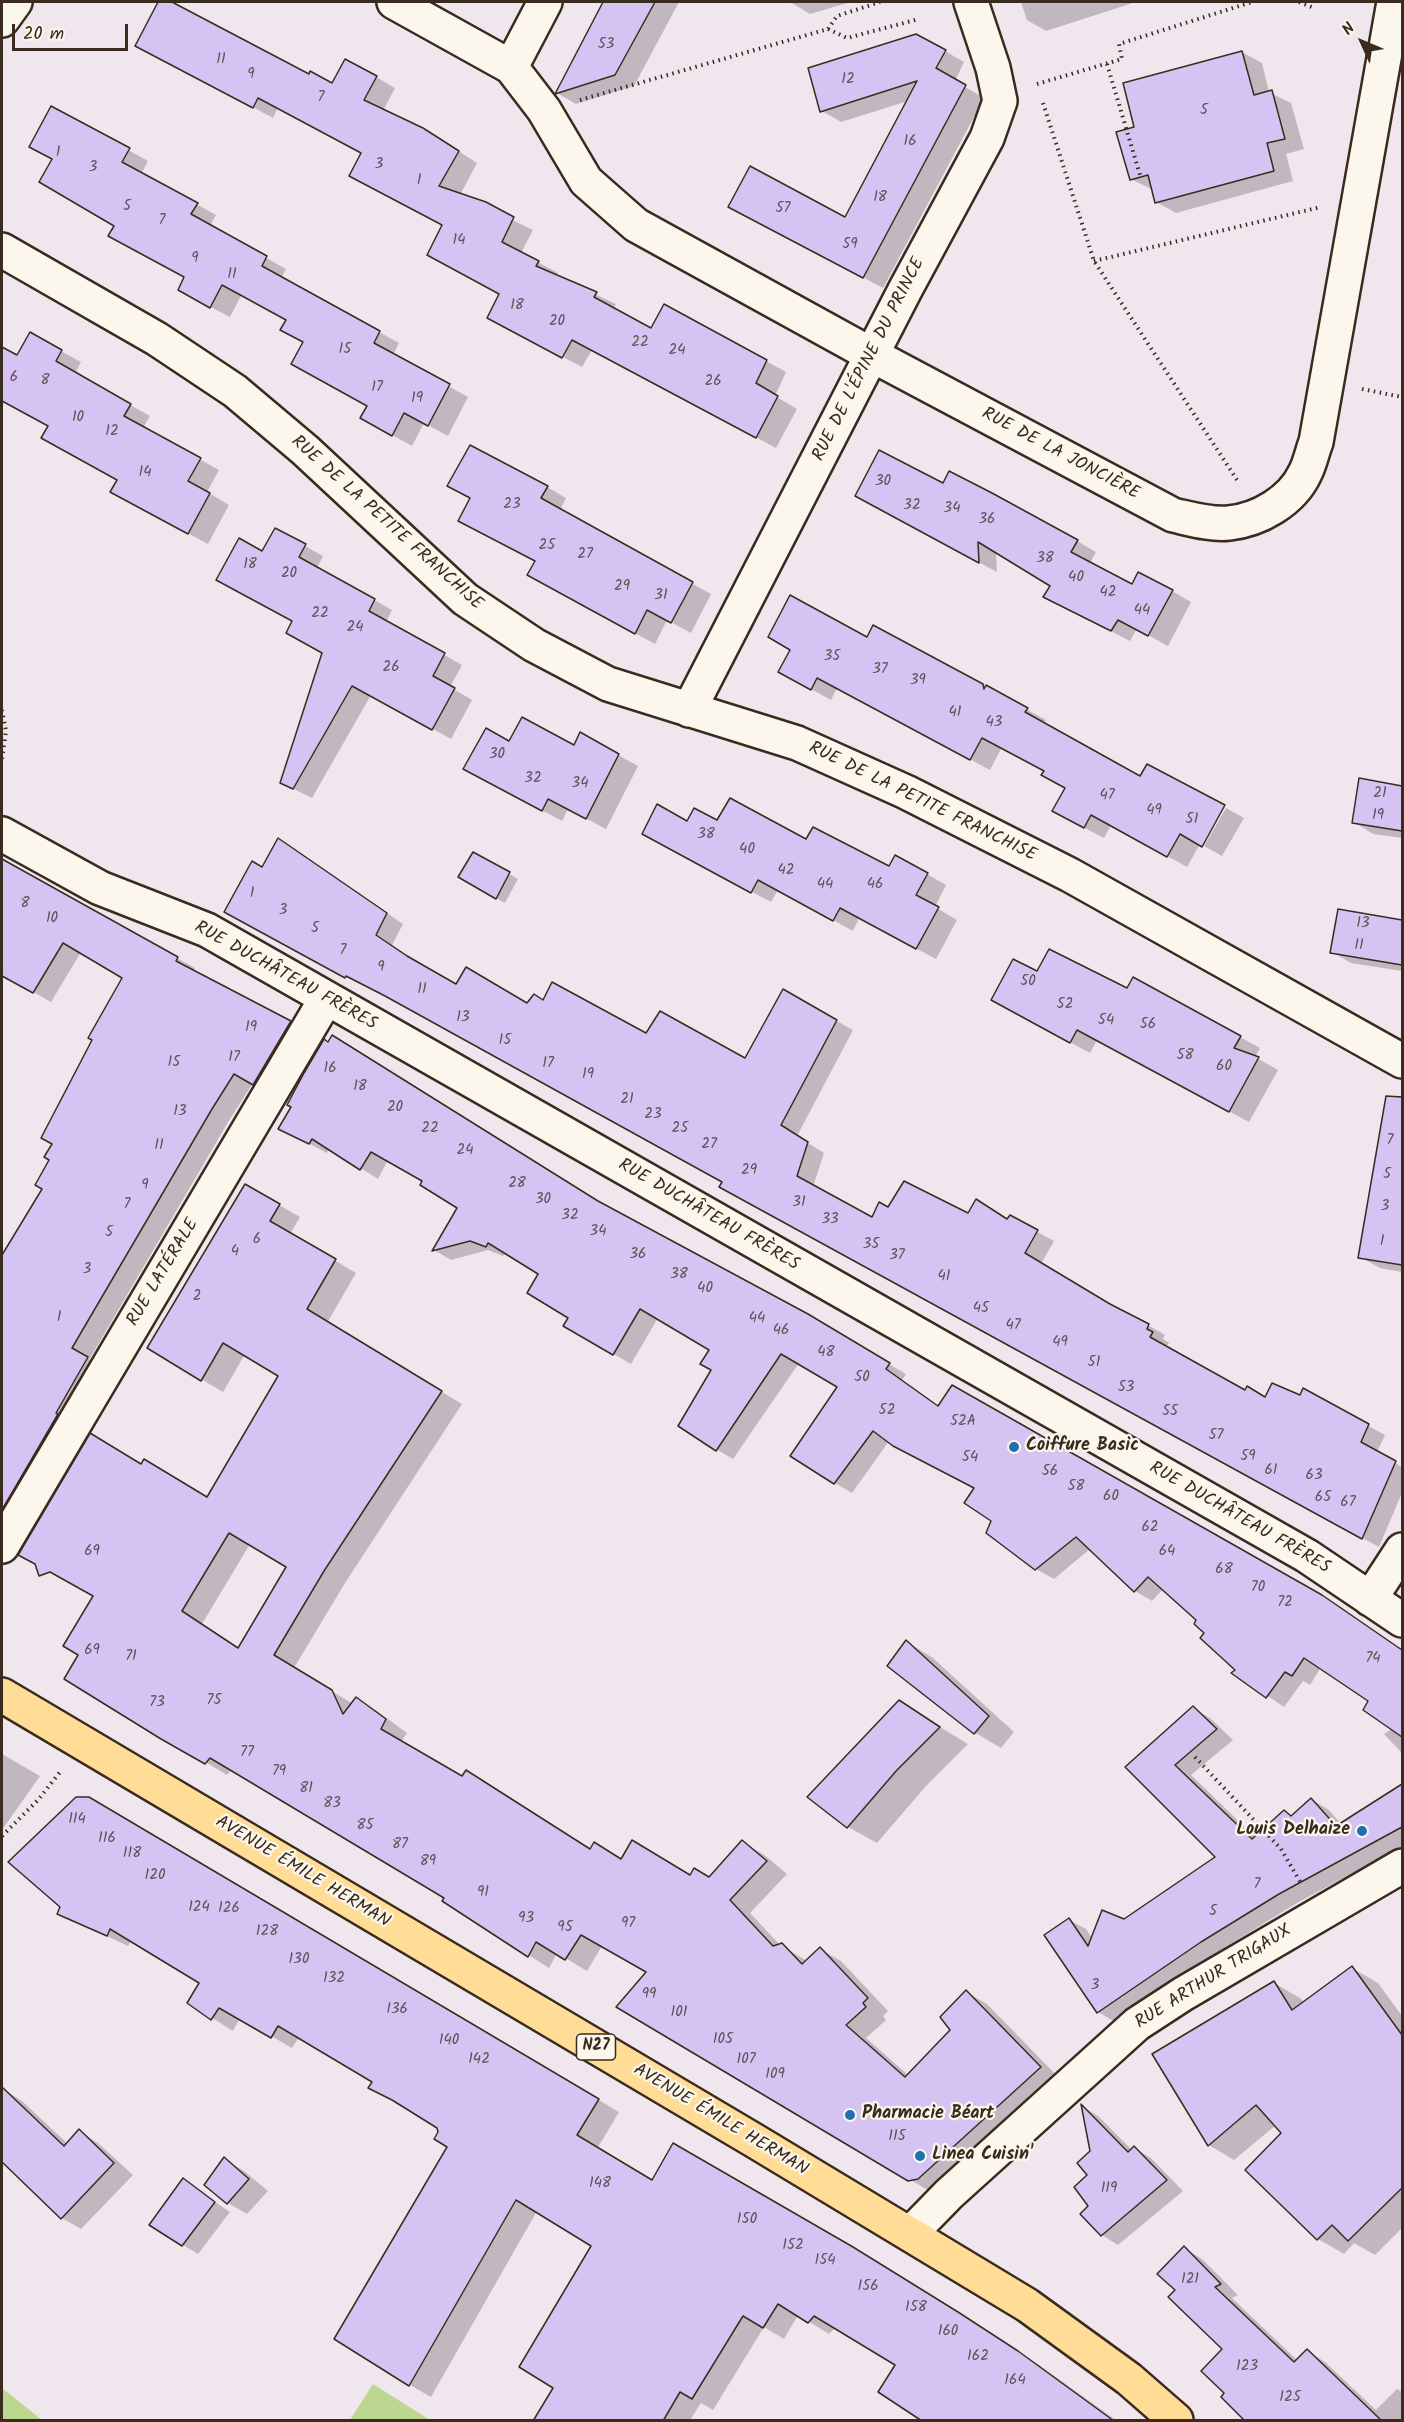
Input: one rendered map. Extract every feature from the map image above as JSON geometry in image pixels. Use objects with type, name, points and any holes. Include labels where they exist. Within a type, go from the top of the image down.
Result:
[{"type":"main road","name":"AVENUE ÉMILE HERMAN","points":[[2,1695],[910,2234],[1027,2306],[1129,2379],[1176,2421]]},
{"type":"street","points":[[2,20],[15,2]]},
{"type":"street","points":[[394,2],[511,66],[545,2]]},
{"type":"street","name":"RUE DE L'ÉPINE DU PRINCE","points":[[689,710],[987,138],[1000,101],[993,68],[971,2]]},
{"type":"street","name":"RUE DE LA JONCIÈRE","points":[[511,66],[544,110],[586,181],[636,225],[872,355],[1173,515],[1201,521],[1228,523],[1260,515],[1287,498],[1305,475],[1316,442],[1395,2]]},
{"type":"street","name":"RUE DE LA PETITE FRANCHISE","points":[[2,250],[157,339],[235,391],[305,450],[404,544],[475,606],[534,645],[608,684],[797,743],[906,792],[1070,876],[1402,1061]]},
{"type":"street","name":"RUE DUCHÂTEAU FRÈRES","points":[[2,834],[100,888],[207,930],[1296,1550],[1402,1620]]},
{"type":"street","name":"RUE LATÉRALE","points":[[2,1546],[326,999]]},
{"type":"street","points":[[1370,1599],[1402,1550]]},
{"type":"street","name":"RUE ARTHUR TRIGAUX","points":[[910,2234],[949,2194],[1137,2024],[1402,1866]]},
{"type":"path","points":[[544,110],[828,29],[837,16],[880,2]]},
{"type":"path","points":[[1037,84],[1122,59],[1119,44],[1252,2]]},
{"type":"path","points":[[1299,2],[1314,8]]},
{"type":"path","points":[[828,29],[847,38],[920,19]]},
{"type":"path","points":[[1107,64],[1140,175]]},
{"type":"path","points":[[1042,103],[1094,261],[1260,515]]},
{"type":"path","points":[[1094,261],[1359,198]]},
{"type":"path","points":[[2,710],[6,731],[2,759]]},
{"type":"path","points":[[2,1836],[50,1787],[78,1740]]},
{"type":"path","points":[[1195,1757],[1281,1849],[1318,1914]]},
{"type":"green space","points":[[373,2384],[430,2420],[350,2420]]},
{"type":"green space","points":[[2,2388],[42,2420],[2,2420]]},
{"type":"building","points":[[158,2],[172,2],[309,74],[310,71],[332,83],[345,59],[377,76],[364,100],[423,128],[459,151],[439,186],[486,202],[514,217],[502,242],[539,261],[536,266],[597,292],[594,297],[651,328],[664,304],[767,360],[756,383],[778,396],[756,438],[572,340],[562,358],[487,318],[499,294],[427,255],[442,225],[349,176],[361,153],[258,98],[253,108],[135,46]]},
{"type":"building","points":[[603,2],[655,2],[615,75],[555,94]]},
{"type":"building","points":[[916,34],[946,50],[936,68],[966,85],[863,278],[728,207],[750,166],[845,217],[917,81],[820,112],[808,68]]},
{"type":"building","points":[[1242,51],[1254,95],[1272,90],[1285,139],[1267,143],[1274,171],[1155,203],[1148,175],[1130,180],[1116,132],[1134,127],[1123,83]]},
{"type":"building","points":[[51,106],[130,148],[122,162],[198,203],[191,214],[267,256],[262,266],[380,331],[374,343],[450,384],[428,426],[404,413],[392,436],[360,418],[367,406],[291,364],[303,342],[280,330],[286,320],[222,285],[210,308],[178,290],[184,277],[108,236],[114,226],[39,182],[52,159],[29,147]]},
{"type":"building","points":[[30,332],[62,350],[56,361],[131,404],[124,416],[201,458],[188,481],[210,493],[188,534],[110,492],[117,480],[41,438],[48,426],[2,401],[2,347],[17,355]]},
{"type":"building","points":[[470,445],[548,486],[541,498],[693,582],[671,623],[647,610],[635,634],[527,575],[535,561],[458,521],[470,498],[447,486]]},
{"type":"building","points":[[879,450],[943,483],[949,471],[992,493],[1078,540],[1071,552],[1132,584],[1138,572],[1173,590],[1148,636],[1118,620],[1111,631],[1043,597],[1050,586],[978,542],[979,563],[855,496]]},
{"type":"building","points":[[275,528],[306,544],[299,557],[375,599],[369,611],[445,653],[433,676],[455,688],[432,730],[352,686],[293,789],[280,783],[322,653],[286,633],[292,621],[216,580],[239,538],[262,551]]},
{"type":"building","points":[[790,595],[867,637],[873,625],[983,684],[984,689],[986,685],[1028,708],[1025,712],[1140,776],[1147,764],[1225,805],[1202,847],[1180,834],[1167,857],[1091,815],[1084,828],[1052,811],[1065,788],[1041,775],[1044,771],[982,738],[970,760],[817,678],[811,690],[778,672],[790,650],[768,637]]},
{"type":"building","points":[[522,717],[574,745],[580,732],[619,754],[586,819],[548,799],[542,811],[463,769],[486,728],[509,741]]},
{"type":"building","points":[[1359,778],[1402,786],[1402,831],[1352,823]]},
{"type":"building","points":[[730,798],[806,839],[813,827],[889,866],[895,855],[928,873],[916,895],[939,907],[916,949],[840,908],[833,921],[758,880],[751,893],[642,834],[657,804],[687,821],[694,808],[717,820]]},
{"type":"building","points":[[278,838],[387,913],[376,935],[456,984],[466,967],[527,1003],[534,994],[543,1000],[552,982],[646,1033],[660,1011],[745,1058],[783,989],[837,1020],[781,1125],[808,1142],[797,1176],[872,1217],[879,1202],[888,1207],[904,1181],[968,1213],[976,1199],[1007,1219],[1010,1215],[1038,1230],[1025,1253],[1110,1304],[1149,1324],[1147,1329],[1153,1332],[1150,1337],[1245,1390],[1247,1386],[1265,1397],[1272,1383],[1300,1395],[1303,1388],[1369,1424],[1361,1442],[1396,1461],[1362,1539],[719,1187],[722,1182],[385,996],[346,976],[345,978],[224,912],[252,861],[262,867]]},
{"type":"building","points":[[473,852],[510,872],[496,899],[458,877]]},
{"type":"building","points":[[2,859],[178,957],[176,961],[291,1021],[253,1085],[234,1074],[212,1109],[72,1348],[88,1357],[2,1510],[2,1255],[42,1189],[35,1185],[49,1160],[44,1157],[52,1144],[41,1138],[92,1040],[88,1038],[122,978],[63,943],[33,993],[2,976]]},
{"type":"building","points":[[1338,909],[1402,920],[1402,965],[1330,953]]},
{"type":"building","points":[[1049,949],[1127,988],[1133,977],[1241,1036],[1234,1048],[1259,1057],[1229,1112],[1077,1030],[1070,1043],[991,1000],[1013,959],[1037,971]]},
{"type":"building","points":[[332,1035],[598,1201],[808,1314],[890,1363],[886,1369],[938,1406],[952,1385],[1322,1595],[1402,1650],[1402,1737],[1363,1710],[1368,1701],[1304,1658],[1292,1676],[1285,1672],[1266,1698],[1231,1673],[1235,1670],[1200,1638],[1204,1633],[1194,1624],[1196,1620],[1148,1577],[1134,1592],[1076,1537],[1035,1570],[986,1533],[991,1521],[964,1503],[974,1488],[893,1446],[873,1431],[834,1484],[790,1456],[837,1387],[781,1354],[716,1451],[678,1426],[711,1370],[700,1364],[709,1350],[640,1309],[613,1355],[563,1326],[568,1318],[527,1293],[538,1274],[488,1243],[486,1247],[470,1241],[432,1251],[457,1208],[420,1185],[422,1181],[371,1152],[360,1170],[312,1139],[309,1144],[278,1129],[291,1107],[287,1105],[304,1073],[324,1039],[328,1042]]},
{"type":"building","points":[[1386,1096],[1402,1097],[1402,1265],[1358,1258]]},
{"type":"building","points":[[245,1184],[280,1204],[270,1221],[336,1259],[307,1309],[442,1391],[324,1571],[274,1655],[332,1690],[343,1714],[356,1697],[386,1719],[381,1729],[462,1776],[466,1770],[590,1849],[594,1842],[621,1859],[632,1840],[690,1875],[694,1868],[709,1877],[742,1840],[767,1861],[730,1900],[773,1946],[782,1943],[802,1964],[820,1947],[868,1998],[863,2003],[866,2007],[846,2025],[905,2077],[950,2030],[940,2017],[966,1990],[1041,2067],[918,2179],[908,2181],[616,2007],[646,1972],[581,1935],[565,1960],[536,1942],[528,1957],[442,1901],[444,1898],[210,1758],[205,1764],[64,1679],[78,1655],[63,1646],[93,1596],[50,1572],[39,1576],[35,1564],[18,1555],[90,1433],[141,1464],[144,1459],[207,1497],[278,1376],[223,1343],[201,1381],[147,1348]],"holes":[[[229,1533],[286,1567],[238,1648],[182,1611]]]},
{"type":"building","points":[[906,1640],[989,1716],[974,1734],[887,1666]]},
{"type":"building","points":[[899,1700],[940,1727],[897,1770],[847,1828],[807,1797]]},
{"type":"building","points":[[1193,1706],[1217,1729],[1175,1765],[1252,1839],[1284,1810],[1291,1816],[1311,1798],[1336,1826],[1402,1784],[1402,1827],[1279,1894],[1201,1942],[1097,2013],[1044,1935],[1069,1918],[1088,1946],[1102,1910],[1124,1919],[1215,1857],[1125,1767]]},
{"type":"building","points":[[76,1797],[89,1797],[599,2099],[577,2135],[652,2180],[673,2143],[853,2247],[958,2312],[1018,2351],[1114,2421],[922,2421],[878,2392],[895,2365],[814,2316],[808,2323],[778,2304],[763,2328],[743,2316],[692,2399],[680,2392],[663,2421],[533,2421],[553,2388],[519,2367],[591,2246],[516,2200],[409,2386],[334,2339],[447,2147],[434,2139],[438,2132],[437,2128],[368,2088],[372,2082],[278,2026],[271,2038],[219,2008],[211,2020],[187,2003],[199,1983],[110,1929],[107,1936],[57,1914],[60,1907],[8,1862]]},
{"type":"building","points":[[1352,1966],[1402,2035],[1402,2188],[1348,2241],[1332,2225],[1317,2240],[1245,2170],[1281,2133],[1256,2105],[1208,2146],[1152,2054],[1274,1981],[1292,2010]]},
{"type":"building","points":[[2,2087],[64,2146],[79,2129],[114,2163],[61,2219],[2,2162]]},
{"type":"building","points":[[1081,2104],[1128,2152],[1134,2146],[1167,2180],[1101,2236],[1080,2214],[1088,2206],[1074,2187],[1087,2175],[1077,2163],[1090,2151]]},
{"type":"building","points":[[224,2157],[249,2179],[227,2204],[204,2185]]},
{"type":"building","points":[[183,2178],[215,2202],[182,2246],[149,2225]]},
{"type":"building","points":[[1184,2246],[1221,2284],[1215,2287],[1294,2362],[1307,2349],[1382,2421],[1245,2421],[1221,2397],[1224,2393],[1201,2371],[1222,2349],[1168,2297],[1175,2290],[1157,2274]]},
{"type":"place","name":"Coiffure Basic","points":[[1014,1447]]},
{"type":"place","name":"Louis Delhaize","points":[[1362,1831]]},
{"type":"place","name":"Pharmacie Béart","points":[[850,2115]]},
{"type":"place","name":"Linea Cuisin'","points":[[920,2156]]}]
